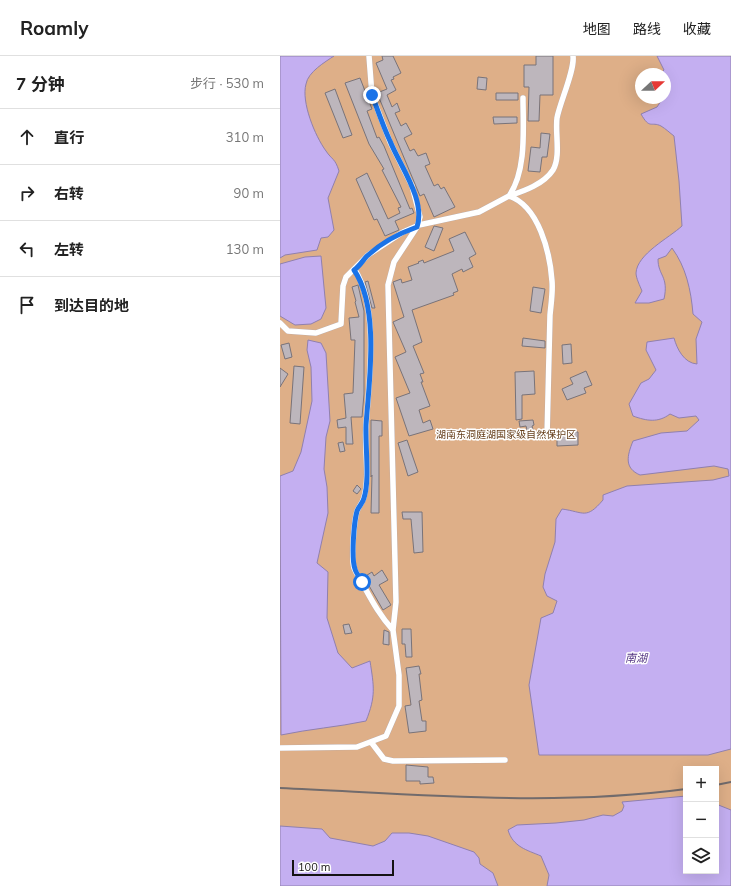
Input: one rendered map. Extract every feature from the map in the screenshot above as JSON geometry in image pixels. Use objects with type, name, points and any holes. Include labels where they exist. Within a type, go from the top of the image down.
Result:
[{"type":"street","points":[[280,748],[357,747],[386,736],[399,706],[399,675],[393,630],[396,602],[388,285],[394,262],[417,227],[420,217],[412,186],[390,142],[372,95],[369,56]]},
{"type":"street","points":[[280,323],[288,331],[316,333],[341,324],[343,286],[346,277],[368,255],[403,232],[417,227],[479,212],[509,196],[524,191],[543,179],[554,169],[557,150],[557,119],[573,56]]},
{"type":"street","points":[[509,196],[513,190],[523,153],[523,98]]},
{"type":"street","points":[[509,196],[517,199],[528,209],[536,221],[546,247],[552,281],[547,436]]},
{"type":"street","points":[[354,270],[359,276],[369,313],[370,352],[370,389],[366,425],[366,485],[364,498],[357,510],[355,520],[354,568],[370,599],[393,630]]},
{"type":"street","points":[[371,742],[384,759],[393,761],[506,760]]},
{"type":"green space","name":"湖南东洞庭湖国家级自然保护区","points":[[280,56],[731,56],[731,886],[280,886]]},
{"type":"water","points":[[280,56],[334,56],[313,71],[310,75],[306,84],[305,100],[310,119],[318,137],[328,154],[335,161],[339,171],[328,198],[334,230],[328,237],[321,238],[317,250],[285,255],[280,258]]},
{"type":"water","name":"南湖","points":[[657,56],[731,56],[731,749],[708,755],[539,755],[529,685],[541,618],[553,613],[557,601],[547,596],[543,587],[545,574],[555,542],[556,519],[562,509],[580,513],[588,512],[593,510],[603,500],[603,495],[627,486],[713,480],[729,476],[728,469],[714,466],[640,475],[631,469],[628,461],[629,452],[633,441],[661,433],[687,431],[699,420],[696,416],[679,418],[670,414],[657,420],[643,419],[633,416],[629,404],[641,383],[649,379],[656,370],[646,350],[647,342],[674,338],[682,355],[688,361],[697,364],[696,339],[702,322],[693,314],[687,279],[681,263],[672,248],[666,256],[658,259],[658,265],[665,285],[664,299],[649,303],[635,303],[642,291],[637,280],[636,273],[642,259],[654,247],[682,226],[674,136],[661,126],[649,124],[641,114],[657,107],[659,104],[671,104],[671,68],[663,68]]},
{"type":"water","points":[[321,256],[326,308],[321,319],[311,324],[295,325],[280,316],[280,264],[305,257]]},
{"type":"water","points":[[308,340],[321,343],[326,353],[330,421],[326,437],[324,469],[327,487],[328,513],[317,563],[328,572],[327,618],[338,653],[352,668],[370,661],[373,698],[366,721],[281,735],[280,476],[293,471],[301,452],[312,401],[311,367],[307,350]]},
{"type":"water","points":[[683,796],[683,874],[719,874],[719,805],[731,810],[731,886],[547,886],[549,875],[541,856],[526,850],[517,844],[510,836],[508,830],[517,825],[584,820],[603,815],[613,816],[622,811],[624,806],[622,802]]},
{"type":"water","points":[[280,826],[322,829],[330,838],[373,846],[385,841],[392,833],[409,833],[428,836],[474,852],[479,858],[480,864],[493,873],[498,886],[280,886]]},
{"type":"building","points":[[382,56],[393,56],[401,73],[393,77],[394,79],[391,80],[396,90],[387,95],[392,107],[397,103],[400,111],[395,113],[401,126],[406,123],[412,134],[404,138],[410,151],[414,149],[418,156],[426,153],[430,164],[425,166],[434,186],[438,184],[441,189],[444,187],[455,207],[434,217],[424,194],[420,196],[377,93],[387,89],[376,63],[383,60]]},
{"type":"building","points":[[536,56],[553,56],[553,95],[540,95],[539,121],[528,121],[529,87],[524,87],[524,65],[536,65]]},
{"type":"building","points":[[478,77],[487,78],[486,90],[477,89]]},
{"type":"building","points":[[360,78],[372,109],[367,111],[377,138],[379,137],[384,146],[410,209],[412,208],[414,213],[395,221],[399,230],[385,236],[377,219],[374,220],[356,179],[367,173],[388,219],[400,213],[398,208],[401,207],[382,170],[384,169],[369,144],[345,83]]},
{"type":"building","points":[[335,89],[352,135],[343,138],[325,93]]},
{"type":"building","points":[[496,93],[518,93],[518,100],[496,100]]},
{"type":"building","points":[[493,117],[517,117],[517,123],[494,124]]},
{"type":"building","points":[[541,133],[550,134],[547,157],[542,157],[540,172],[528,171],[531,147],[540,148]]},
{"type":"building","points":[[434,226],[443,228],[434,251],[425,247]]},
{"type":"building","points":[[465,232],[476,254],[469,258],[473,267],[463,272],[462,269],[452,274],[458,291],[453,293],[454,295],[412,310],[422,342],[413,346],[424,373],[420,374],[423,382],[421,382],[430,406],[419,410],[423,423],[430,420],[433,429],[409,436],[396,398],[410,393],[395,357],[406,352],[393,322],[404,317],[393,282],[401,279],[402,283],[412,280],[408,267],[423,260],[424,263],[454,251],[449,239]]},
{"type":"building","points":[[368,281],[375,308],[372,308],[365,282]]},
{"type":"building","points":[[358,285],[364,311],[364,394],[362,417],[351,417],[353,444],[346,444],[346,427],[338,428],[337,420],[346,418],[344,394],[353,393],[355,340],[351,340],[349,318],[359,317],[352,287]]},
{"type":"building","points":[[533,287],[545,289],[541,313],[530,311]]},
{"type":"building","points":[[523,338],[545,341],[545,348],[522,346]]},
{"type":"building","points":[[289,343],[292,357],[285,359],[281,345]]},
{"type":"building","points":[[571,344],[572,363],[563,364],[562,345]]},
{"type":"building","points":[[294,366],[304,367],[300,424],[290,423]]},
{"type":"building","points":[[280,368],[288,374],[280,387]]},
{"type":"building","points":[[534,371],[535,394],[522,395],[522,419],[516,420],[515,372]]},
{"type":"building","points":[[586,371],[592,385],[584,388],[586,393],[567,400],[562,389],[573,384],[570,378]]},
{"type":"building","points":[[371,420],[382,421],[382,436],[379,436],[379,513],[371,513]]},
{"type":"building","points":[[533,420],[534,425],[532,426],[535,437],[529,438],[526,426],[520,427],[519,421]]},
{"type":"building","points":[[557,430],[578,432],[578,445],[557,446]]},
{"type":"building","points":[[407,440],[418,472],[408,476],[398,443]]},
{"type":"building","points":[[343,442],[345,451],[340,452],[338,443]]},
{"type":"building","points":[[357,485],[361,489],[357,494],[353,491]]},
{"type":"building","points":[[402,512],[422,512],[423,552],[414,553],[411,519],[403,519]]},
{"type":"building","points":[[382,570],[388,580],[379,585],[391,605],[383,610],[364,577],[372,572],[374,576]]},
{"type":"building","points":[[349,624],[352,633],[345,634],[343,625]]},
{"type":"building","points":[[402,629],[411,629],[412,657],[406,657],[405,644],[402,644]]},
{"type":"building","points":[[384,630],[389,632],[389,645],[383,644]]},
{"type":"building","points":[[419,666],[421,674],[419,674],[422,700],[419,701],[422,721],[426,721],[426,731],[409,733],[405,706],[411,705],[406,668]]},
{"type":"building","points":[[406,765],[428,767],[428,777],[433,777],[434,783],[420,784],[420,781],[406,781]]},
{"type":"railway","points":[[719,784],[731,782]]},
{"type":"railway","points":[[280,788],[483,798],[585,797],[683,789]]},
{"type":"route","points":[[362,582],[354,568],[354,542],[357,510],[364,498],[366,485],[366,425],[370,389],[370,345],[369,313],[359,276],[354,270],[368,255],[386,242],[403,232],[417,227],[420,217],[412,186],[390,142],[372,95]]}]
